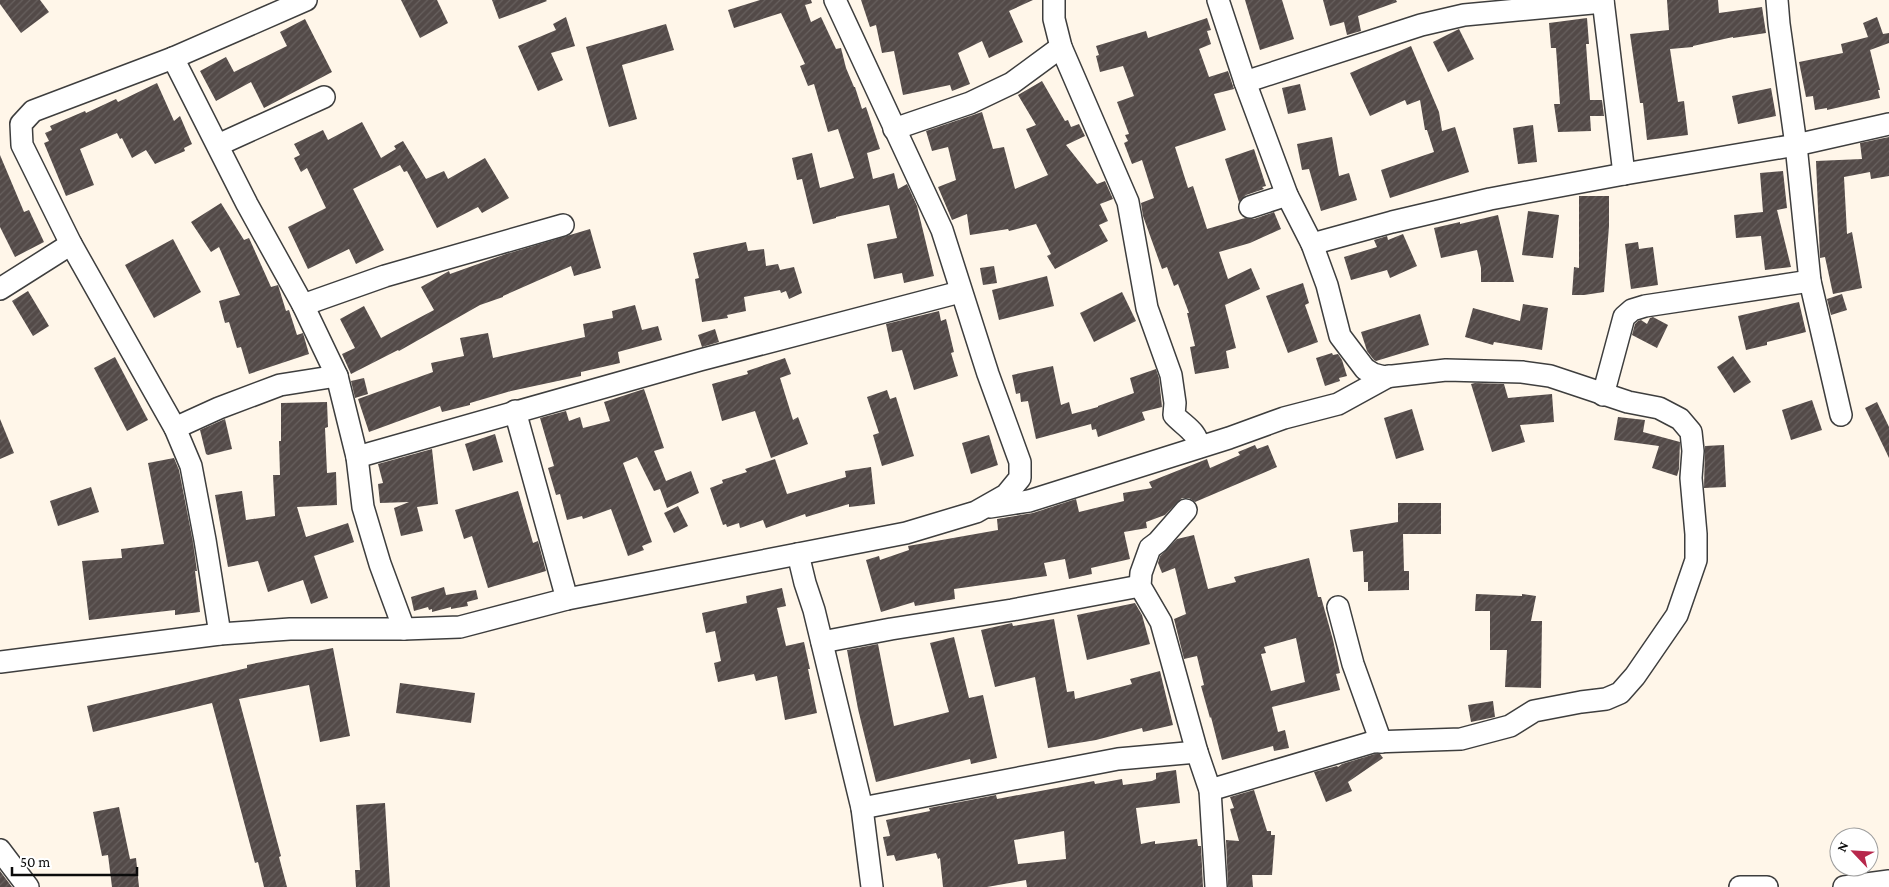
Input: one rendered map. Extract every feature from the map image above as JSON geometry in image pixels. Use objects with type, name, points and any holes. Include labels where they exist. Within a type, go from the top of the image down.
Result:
[{"type":"street","points":[[220,634],[191,466],[175,428],[71,244],[22,145],[21,124],[33,111],[173,58],[306,0]]},
{"type":"street","points":[[0,662],[220,634],[290,629],[460,627],[567,599],[906,532],[976,512],[1006,495],[1020,478],[1020,462],[960,292],[942,230],[835,0]]},
{"type":"street","points":[[1054,0],[1054,19],[1061,47],[1128,202],[1147,308],[1171,374],[1175,403],[1174,415],[1181,423],[1194,432],[1198,439],[1199,447]]},
{"type":"street","points":[[1210,790],[1373,742],[1461,740],[1510,726],[1534,711],[1606,699],[1620,693],[1635,676],[1677,615],[1696,560],[1696,534],[1691,478],[1693,451],[1691,432],[1680,419],[1659,408],[1603,395],[1550,376],[1522,372],[1446,370],[1384,377],[1373,374],[1365,369],[1340,336],[1312,244],[1287,195],[1245,82],[1218,0]]},
{"type":"street","points":[[1777,0],[1796,145],[1810,281],[1841,415]]},
{"type":"street","points":[[1245,82],[1421,25],[1464,15],[1603,1],[1624,174]]},
{"type":"street","points":[[894,129],[970,103],[1012,83],[1061,47]]},
{"type":"street","points":[[173,58],[247,204],[304,305],[337,376],[357,457],[363,507],[380,564],[404,629]]},
{"type":"street","points":[[218,145],[324,96]]},
{"type":"street","points":[[1312,244],[1490,198],[1796,145],[1889,124]]},
{"type":"street","points":[[1250,207],[1287,195]]},
{"type":"street","points":[[304,305],[385,276],[563,225]]},
{"type":"street","points":[[0,289],[71,244]]},
{"type":"street","points":[[1603,395],[1624,317],[1632,310],[1645,306],[1810,281]]},
{"type":"street","points":[[357,457],[515,411],[960,292]]},
{"type":"street","points":[[1338,404],[1356,374],[1359,360]]},
{"type":"street","points":[[175,428],[219,408],[280,385],[337,376]]},
{"type":"street","points":[[982,508],[1029,501],[1284,418],[1338,404],[1389,376]]},
{"type":"street","points":[[515,411],[567,599]]},
{"type":"street","points":[[1186,510],[1158,542],[1150,548],[1141,573],[1140,586],[1161,622],[1197,752],[1210,790],[1216,887]]},
{"type":"street","points":[[798,554],[822,642],[862,808],[872,887]]},
{"type":"street","points":[[822,642],[1140,586]]},
{"type":"street","points":[[1338,608],[1353,664],[1381,742]]},
{"type":"street","points":[[862,808],[1118,759],[1197,752]]},
{"type":"street","points":[[0,850],[28,887]]},
{"type":"street","points":[[1844,887],[1889,881]]},
{"type":"street","points":[[1740,887],[1767,887]]},
{"type":"building","points":[[0,0],[40,0],[49,12],[21,33],[0,4]]},
{"type":"building","points":[[401,0],[437,0],[448,23],[420,38]]},
{"type":"building","points":[[492,0],[546,0],[547,1],[499,19]]},
{"type":"building","points":[[760,0],[811,0],[812,3],[805,5],[811,22],[821,17],[836,49],[841,48],[846,68],[862,109],[866,107],[880,149],[867,153],[873,179],[894,173],[898,189],[907,184],[917,206],[934,276],[904,283],[902,273],[874,279],[867,244],[897,238],[889,205],[813,224],[802,179],[797,180],[792,158],[812,153],[820,188],[854,178],[838,129],[828,132],[814,84],[808,86],[800,66],[805,64],[781,13],[734,28],[728,10]]},
{"type":"building","points":[[861,0],[1033,0],[1009,11],[1023,42],[989,58],[982,41],[958,53],[970,84],[952,91],[950,85],[903,95],[894,51],[882,53],[876,25],[870,27]]},
{"type":"building","points":[[1245,0],[1282,0],[1294,39],[1260,50]]},
{"type":"building","points":[[1323,0],[1396,0],[1397,2],[1358,16],[1361,31],[1347,35],[1344,22],[1330,26]]},
{"type":"building","points":[[1667,0],[1718,0],[1719,13],[1762,7],[1766,33],[1733,37],[1693,47],[1670,49],[1678,102],[1684,101],[1688,135],[1647,140],[1643,103],[1640,103],[1630,34],[1669,30]]},
{"type":"building","points":[[566,17],[575,46],[551,53],[563,80],[538,91],[518,46],[556,30],[553,24]]},
{"type":"building","points":[[1877,17],[1883,34],[1889,33],[1889,43],[1870,50],[1880,90],[1878,90],[1880,98],[1827,110],[1827,108],[1815,110],[1813,96],[1806,97],[1799,62],[1843,53],[1841,44],[1868,37],[1863,23]]},
{"type":"building","points":[[1207,18],[1211,30],[1207,31],[1211,44],[1199,49],[1209,77],[1228,71],[1234,89],[1214,94],[1226,130],[1175,147],[1188,188],[1193,186],[1207,229],[1245,218],[1254,219],[1274,212],[1281,229],[1250,243],[1219,252],[1228,279],[1251,268],[1260,289],[1225,305],[1236,348],[1226,351],[1229,368],[1195,374],[1190,347],[1195,346],[1187,313],[1189,313],[1178,284],[1174,286],[1167,267],[1162,269],[1143,216],[1141,203],[1154,198],[1142,160],[1132,164],[1124,143],[1128,141],[1125,135],[1129,134],[1117,102],[1134,96],[1123,66],[1100,72],[1096,56],[1099,55],[1096,46],[1146,31],[1148,38]]},
{"type":"building","points":[[1587,18],[1589,44],[1586,44],[1590,100],[1602,100],[1604,116],[1590,116],[1591,131],[1558,132],[1554,104],[1560,104],[1556,48],[1551,48],[1549,23]]},
{"type":"building","points":[[305,19],[332,72],[264,108],[251,82],[216,101],[200,71],[226,57],[234,72],[287,46],[280,32]]},
{"type":"building","points":[[666,24],[674,50],[622,65],[637,119],[609,127],[586,47]]},
{"type":"building","points":[[1459,29],[1474,59],[1448,72],[1433,42]]},
{"type":"building","points":[[1411,46],[1439,112],[1442,131],[1455,127],[1469,172],[1390,198],[1381,170],[1434,152],[1427,130],[1425,130],[1420,100],[1407,105],[1405,100],[1370,116],[1350,73]]},
{"type":"building","points":[[1042,81],[1065,121],[1068,120],[1071,127],[1079,124],[1085,136],[1066,145],[1097,184],[1105,181],[1113,199],[1100,204],[1108,221],[1099,225],[1108,241],[1055,269],[1047,256],[1051,254],[1036,224],[1009,231],[1008,229],[970,235],[967,214],[952,220],[938,187],[956,180],[948,147],[932,151],[926,131],[982,112],[993,149],[1004,147],[1015,189],[1048,175],[1026,129],[1036,125],[1018,95]]},
{"type":"building","points":[[157,83],[174,121],[180,116],[192,144],[184,148],[185,151],[155,164],[146,150],[132,158],[122,138],[120,139],[117,133],[80,149],[94,185],[66,196],[44,143],[49,141],[45,133],[52,130],[50,126],[85,111],[86,113],[116,99],[118,102]]},
{"type":"building","points":[[1300,84],[1306,110],[1288,114],[1282,88]]},
{"type":"building","points":[[1771,88],[1776,116],[1738,124],[1732,96]]},
{"type":"building","points":[[362,122],[381,158],[396,149],[394,146],[403,141],[426,179],[444,171],[448,179],[485,158],[509,198],[482,213],[478,207],[437,228],[407,171],[404,172],[400,165],[353,189],[384,250],[356,264],[349,249],[308,269],[288,227],[326,208],[307,168],[301,172],[294,158],[300,155],[294,144],[323,130],[328,140]]},
{"type":"building","points":[[1533,125],[1537,162],[1518,164],[1513,128]]},
{"type":"building","points":[[1332,137],[1339,176],[1349,173],[1357,200],[1321,211],[1309,169],[1302,170],[1297,144]]},
{"type":"building","points":[[1889,137],[1889,176],[1871,179],[1870,172],[1844,177],[1847,234],[1852,232],[1862,288],[1833,294],[1825,257],[1820,258],[1816,161],[1862,159],[1860,143]]},
{"type":"building","points":[[1254,149],[1266,186],[1262,187],[1264,189],[1246,195],[1239,202],[1225,159]]},
{"type":"building","points":[[0,155],[24,212],[29,210],[44,242],[15,257],[0,227]]},
{"type":"building","points":[[1783,171],[1787,208],[1777,210],[1791,267],[1765,270],[1761,236],[1736,238],[1734,215],[1763,212],[1760,173]]},
{"type":"building","points":[[1579,196],[1609,196],[1609,226],[1604,292],[1572,295],[1574,267],[1579,268]]},
{"type":"building","points":[[221,203],[244,240],[249,238],[271,287],[278,285],[286,311],[289,310],[297,335],[303,333],[309,354],[249,374],[241,347],[237,348],[229,322],[225,323],[219,301],[240,295],[219,247],[211,252],[191,222]]},
{"type":"building","points":[[1528,211],[1559,215],[1553,258],[1522,255]]},
{"type":"building","points":[[1498,215],[1514,282],[1481,282],[1481,268],[1477,250],[1441,258],[1434,228]]},
{"type":"building","points":[[590,229],[601,268],[574,276],[571,266],[503,297],[480,305],[399,351],[351,374],[342,354],[355,348],[340,319],[364,306],[381,338],[434,310],[421,287],[449,271],[450,274],[506,254]]},
{"type":"building","points":[[1403,234],[1417,266],[1390,278],[1387,270],[1351,280],[1344,257],[1377,247],[1374,240],[1387,236],[1388,240]]},
{"type":"building","points":[[173,239],[201,292],[154,318],[125,265]]},
{"type":"building","points":[[746,242],[748,251],[764,249],[766,266],[778,264],[780,270],[794,267],[802,293],[789,299],[786,291],[781,293],[780,290],[744,297],[746,311],[727,315],[728,318],[702,322],[695,279],[699,278],[693,253]]},
{"type":"building","points":[[1638,242],[1639,249],[1653,247],[1658,285],[1631,289],[1625,244]]},
{"type":"building","points":[[994,266],[997,283],[983,285],[980,268]]},
{"type":"building","points":[[1047,276],[1054,306],[999,320],[992,290]]},
{"type":"building","points":[[1303,283],[1309,303],[1305,305],[1318,342],[1288,353],[1266,296]]},
{"type":"building","points":[[28,291],[49,326],[33,336],[12,301]]},
{"type":"building","points":[[1122,292],[1136,321],[1094,342],[1080,313]]},
{"type":"building","points":[[1842,294],[1847,310],[1831,315],[1827,299]]},
{"type":"building","points":[[1799,302],[1806,332],[1767,342],[1767,345],[1746,350],[1738,316]]},
{"type":"building","points":[[1523,304],[1548,308],[1542,350],[1494,342],[1493,345],[1465,337],[1473,308],[1520,321]]},
{"type":"building","points":[[635,305],[642,330],[658,326],[662,340],[618,352],[620,363],[581,372],[581,376],[511,391],[442,412],[440,406],[369,432],[358,399],[433,372],[431,363],[464,356],[460,338],[488,333],[493,358],[585,337],[583,324],[613,318],[612,311]]},
{"type":"building","points":[[939,311],[941,321],[946,319],[954,352],[951,353],[958,376],[914,390],[902,350],[892,352],[886,324]]},
{"type":"building","points":[[1420,314],[1429,345],[1374,360],[1367,351],[1361,332]]},
{"type":"building","points":[[1653,317],[1668,325],[1657,348],[1632,335],[1635,324],[1638,321],[1641,320],[1647,324],[1650,318]]},
{"type":"building","points":[[715,329],[719,342],[702,347],[698,335]]},
{"type":"building","points":[[1332,353],[1333,355],[1338,354],[1342,360],[1347,376],[1339,378],[1340,381],[1325,386],[1316,358]]},
{"type":"building","points":[[1733,356],[1751,382],[1734,393],[1717,367]]},
{"type":"building","points":[[115,357],[148,420],[127,431],[94,368]]},
{"type":"building","points":[[785,358],[791,374],[780,378],[793,420],[798,417],[808,444],[771,458],[755,411],[722,421],[712,384],[748,374],[747,371]]},
{"type":"building","points":[[1053,366],[1061,405],[1069,402],[1072,414],[1098,407],[1134,393],[1130,378],[1156,369],[1159,378],[1162,407],[1142,412],[1145,420],[1098,437],[1096,429],[1092,430],[1091,424],[1036,439],[1028,401],[1021,402],[1020,393],[1016,394],[1012,375]]},
{"type":"building","points":[[364,378],[368,394],[355,398],[351,381]]},
{"type":"building","points":[[1471,384],[1504,384],[1508,398],[1552,394],[1554,422],[1520,425],[1525,442],[1492,452]]},
{"type":"building","points":[[644,389],[664,448],[654,451],[666,481],[691,471],[699,493],[667,508],[660,489],[654,491],[637,457],[623,463],[652,542],[642,546],[644,550],[628,556],[611,509],[583,519],[582,516],[567,520],[560,494],[556,495],[548,468],[554,466],[540,418],[566,411],[569,421],[580,417],[583,428],[610,421],[604,402]]},
{"type":"building","points":[[887,390],[890,399],[896,397],[914,456],[882,466],[873,435],[879,433],[867,397]]},
{"type":"building","points":[[1812,400],[1822,430],[1791,440],[1782,410]]},
{"type":"building","points":[[327,402],[328,427],[325,428],[327,473],[336,472],[337,505],[297,507],[306,537],[348,523],[354,542],[314,556],[328,598],[311,604],[303,580],[268,592],[258,561],[228,567],[215,495],[242,491],[246,520],[275,516],[273,475],[280,475],[281,403]]},
{"type":"building","points":[[1877,402],[1889,427],[1889,458],[1865,408]]},
{"type":"building","points":[[1412,409],[1424,450],[1396,459],[1384,418]]},
{"type":"building","points":[[1618,417],[1645,420],[1643,432],[1680,442],[1677,476],[1652,468],[1659,446],[1614,440]]},
{"type":"building","points":[[0,419],[14,453],[0,459]]},
{"type":"building","points":[[225,419],[232,449],[206,454],[200,430]]},
{"type":"building","points":[[495,434],[503,462],[473,471],[465,444]]},
{"type":"building","points":[[989,435],[998,465],[971,474],[962,443]]},
{"type":"building","points":[[1255,445],[1257,449],[1268,445],[1277,467],[1195,502],[1189,498],[1182,498],[1165,515],[1146,522],[1147,528],[1124,532],[1130,559],[1091,568],[1092,574],[1069,579],[1065,559],[1044,563],[1047,576],[954,589],[955,599],[915,606],[914,602],[881,612],[866,560],[879,556],[880,560],[909,550],[908,546],[998,530],[997,519],[1033,513],[1076,499],[1079,512],[1124,501],[1123,493],[1152,488],[1149,482],[1207,459],[1210,468],[1240,455],[1238,452]]},
{"type":"building","points":[[1724,445],[1726,487],[1704,488],[1705,446]]},
{"type":"building","points":[[432,449],[438,504],[417,507],[423,531],[401,536],[394,508],[409,502],[380,503],[378,484],[383,483],[378,464]]},
{"type":"building","points":[[174,458],[179,470],[193,542],[200,612],[175,615],[175,610],[89,620],[82,561],[122,558],[121,549],[164,544],[148,463]]},
{"type":"building","points":[[775,459],[787,494],[846,477],[845,471],[871,467],[875,504],[849,507],[849,504],[806,517],[805,514],[766,528],[763,520],[740,528],[739,523],[727,527],[726,524],[723,525],[710,488],[723,483],[722,480],[747,472],[745,469]]},
{"type":"building","points":[[91,487],[99,512],[58,526],[50,501]]},
{"type":"building","points":[[518,491],[533,543],[538,541],[546,571],[488,588],[472,536],[464,539],[455,510]]},
{"type":"building","points":[[1398,503],[1441,503],[1441,534],[1403,534],[1404,571],[1409,571],[1409,590],[1368,591],[1368,582],[1364,582],[1363,551],[1353,552],[1350,530],[1398,522]]},
{"type":"building","points":[[678,506],[688,526],[674,533],[664,513]]},
{"type":"building","points":[[1194,535],[1208,589],[1236,582],[1234,577],[1309,558],[1318,597],[1321,597],[1333,640],[1340,673],[1336,674],[1340,690],[1272,707],[1278,732],[1285,730],[1289,748],[1274,751],[1273,746],[1222,760],[1201,686],[1204,685],[1197,656],[1184,659],[1174,619],[1186,614],[1175,568],[1162,573],[1158,563],[1160,556],[1177,539]],"holes":[[[1296,638],[1305,682],[1271,691],[1261,654],[1266,653],[1264,647]]]},
{"type":"building","points":[[444,587],[446,595],[476,590],[478,599],[467,602],[468,606],[451,609],[451,607],[432,612],[432,609],[429,610],[428,607],[414,611],[411,597]]},
{"type":"building","points":[[782,588],[786,606],[777,608],[786,646],[804,642],[817,713],[785,720],[777,676],[756,681],[754,674],[718,682],[714,663],[721,661],[715,631],[706,633],[702,613],[747,603],[746,596]]},
{"type":"building","points":[[1476,594],[1522,596],[1522,594],[1536,596],[1531,621],[1542,621],[1541,688],[1505,687],[1507,650],[1490,650],[1490,611],[1475,611]]},
{"type":"building","points":[[1135,603],[1142,615],[1150,644],[1087,660],[1077,615]]},
{"type":"building","points":[[1054,619],[1067,692],[1074,691],[1075,699],[1132,684],[1130,679],[1160,671],[1173,725],[1143,732],[1142,728],[1096,740],[1048,748],[1035,677],[995,687],[981,630],[1012,623],[1013,626]]},
{"type":"building","points":[[954,637],[969,698],[983,695],[997,758],[971,764],[970,759],[876,782],[858,709],[847,650],[878,644],[894,726],[949,712],[930,643]]},
{"type":"building","points":[[333,648],[350,736],[320,742],[309,685],[239,699],[281,856],[279,857],[287,887],[264,887],[258,862],[255,863],[212,703],[93,732],[87,706],[247,668],[247,665]]},
{"type":"building","points":[[400,683],[475,693],[471,723],[396,713]]},
{"type":"building","points":[[1493,701],[1495,717],[1471,722],[1468,705]]},
{"type":"building","points":[[1380,754],[1383,758],[1348,782],[1352,791],[1326,802],[1314,772],[1338,767],[1342,764]]},
{"type":"building","points":[[1176,770],[1180,803],[1136,808],[1141,844],[1155,841],[1155,844],[1197,839],[1198,846],[1201,846],[1203,887],[1027,887],[1026,880],[987,887],[943,887],[940,858],[938,859],[936,853],[896,861],[894,855],[887,856],[883,837],[890,836],[886,820],[930,811],[929,808],[996,795],[997,799],[1094,781],[1095,784],[1122,779],[1123,785],[1152,781],[1156,779],[1156,773]],"holes":[[[1064,831],[1066,859],[1018,864],[1014,840]]]},
{"type":"building","points":[[1254,790],[1267,831],[1271,831],[1271,835],[1275,835],[1272,875],[1252,875],[1253,887],[1228,887],[1226,840],[1239,841],[1230,809],[1234,808],[1230,797]]},
{"type":"building","points":[[385,803],[390,887],[356,887],[355,870],[360,870],[356,805]]},
{"type":"building","points":[[119,807],[130,859],[136,858],[139,887],[112,887],[108,855],[102,856],[93,812]]},
{"type":"building","points":[[0,871],[12,887],[0,887]]}]
